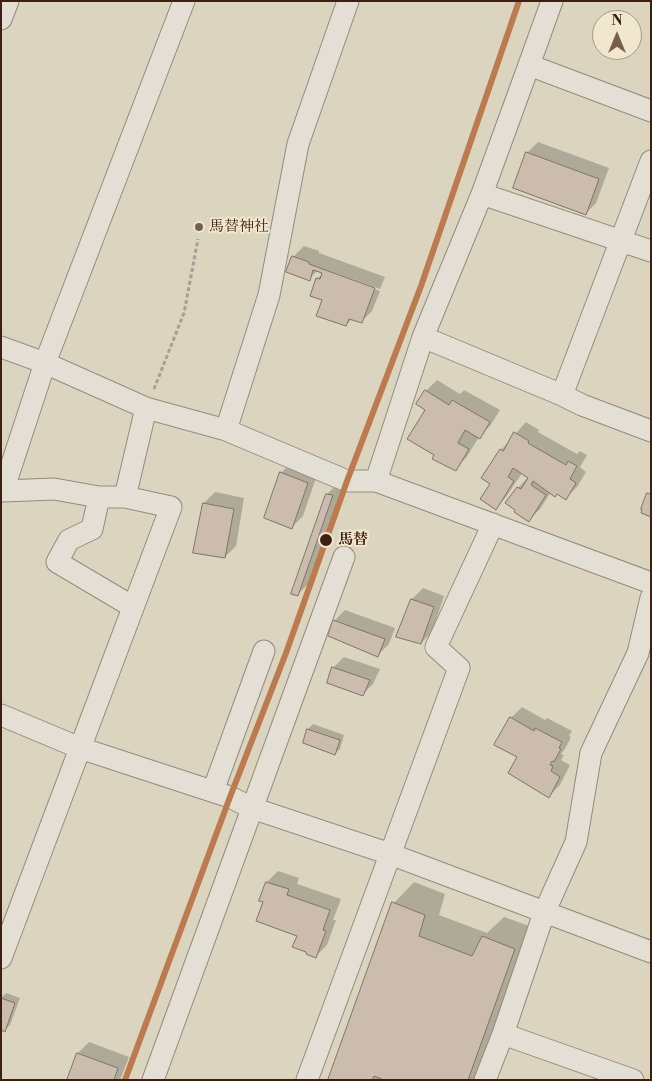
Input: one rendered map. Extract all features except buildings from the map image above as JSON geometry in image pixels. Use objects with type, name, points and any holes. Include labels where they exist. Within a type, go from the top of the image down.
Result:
[{"type":"street","points":[[1,19],[8,1]]},
{"type":"street","points":[[1,958],[171,507],[125,497],[99,497],[54,489],[3,490],[45,363],[184,1]]},
{"type":"street","points":[[226,430],[269,295],[298,144],[348,1]]},
{"type":"street","points":[[376,482],[423,337],[482,194],[552,1]]},
{"type":"street","points":[[529,64],[651,111]]},
{"type":"street","points":[[562,395],[651,161]]},
{"type":"street","points":[[482,194],[651,251]]},
{"type":"street","points":[[423,337],[582,405],[651,431]]},
{"type":"street","points":[[1,347],[45,363],[146,408],[226,430],[347,481],[376,482],[651,583]]},
{"type":"street","points":[[125,497],[146,408]]},
{"type":"street","points":[[99,497],[92,529],[69,540],[57,562],[133,607]]},
{"type":"street","points":[[307,1080],[459,668],[436,648],[493,524]]},
{"type":"street","points":[[153,1080],[344,558]]},
{"type":"street","points":[[484,1080],[503,1034],[544,913],[576,842],[591,753],[644,655],[651,598]]},
{"type":"street","points":[[213,791],[264,651]]},
{"type":"street","points":[[1,715],[80,748],[213,791],[252,808],[390,854],[651,952]]},
{"type":"street","points":[[503,1034],[634,1080]]},
{"type":"path","points":[[146,408],[184,313],[198,239]]},
{"type":"transit line","points":[[125,1080],[230,797],[286,653],[347,481],[421,286],[519,1]]},
{"type":"place","name":"馬替神社","points":[[199,227]]},
{"type":"place","name":"馬替","points":[[326,540]]}]
